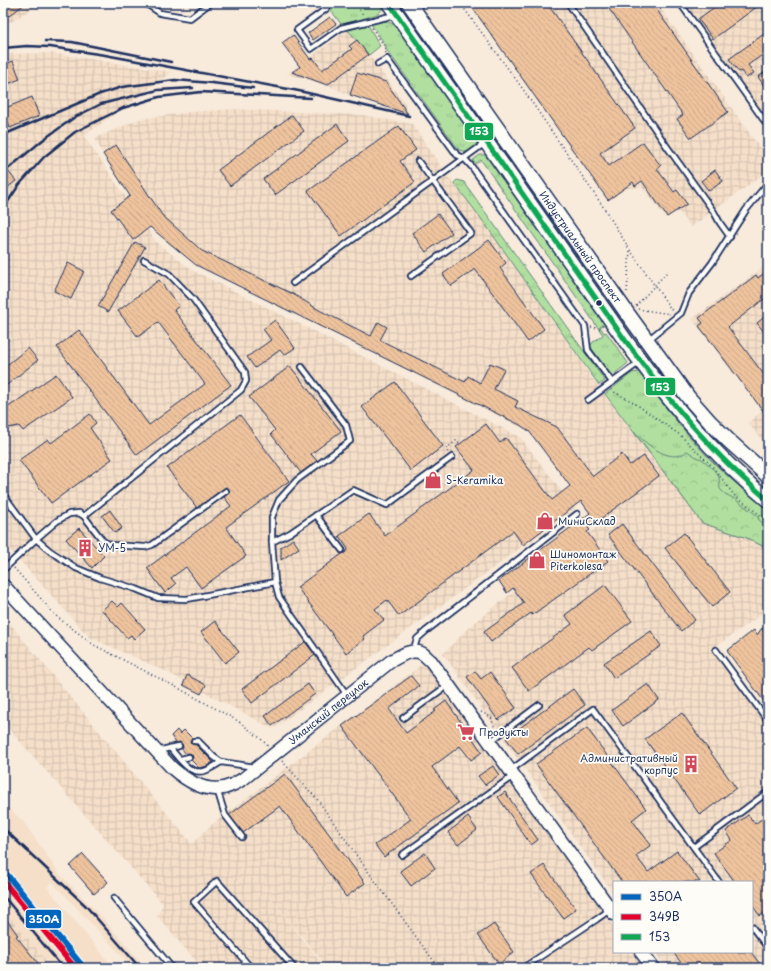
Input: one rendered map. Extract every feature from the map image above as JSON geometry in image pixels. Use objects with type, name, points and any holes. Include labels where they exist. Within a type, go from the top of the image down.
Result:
[{"type":"main road","name":"Индустриальный проспект","points":[[409,3],[647,341],[692,402],[728,440],[768,476]]},
{"type":"main road","name":"Индустриальный проспект","points":[[393,9],[665,395],[710,446],[747,483],[768,500]]},
{"type":"street","name":"Уманский переулок","points":[[3,585],[156,752],[182,778],[205,788],[217,789],[231,786],[243,779],[390,661],[413,651]]},
{"type":"street","points":[[413,651],[422,653],[430,661],[493,739],[512,773],[612,912]]},
{"type":"street","points":[[643,953],[653,968]]},
{"type":"lane","points":[[145,3],[160,13],[190,18],[210,3]]},
{"type":"lane","points":[[329,3],[326,9],[298,30],[310,49],[341,28],[368,21],[393,9]]},
{"type":"lane","points":[[568,3],[730,237]]},
{"type":"lane","points":[[680,3],[768,126]]},
{"type":"lane","points":[[378,64],[387,59],[457,155],[464,158],[514,226],[585,326],[588,350],[610,384]]},
{"type":"lane","points":[[293,283],[486,142]]},
{"type":"lane","points":[[411,276],[471,233],[418,161]]},
{"type":"lane","points":[[647,341],[681,313],[689,293],[730,237],[746,210],[768,183]]},
{"type":"lane","points":[[84,516],[241,390],[246,381],[245,372],[193,299],[169,274],[144,260]]},
{"type":"lane","points":[[588,400],[641,361]]},
{"type":"lane","points":[[302,367],[346,425],[350,441],[297,480],[279,500],[272,517],[275,582],[279,597],[347,695]]},
{"type":"lane","points":[[272,542],[290,533],[353,490],[387,505],[452,457]]},
{"type":"lane","points":[[3,570],[57,521],[69,514],[79,513],[84,516],[103,540],[111,545],[145,547],[152,545],[226,491]]},
{"type":"lane","points":[[3,494],[36,539],[50,551],[76,568],[158,598],[187,599],[275,582]]},
{"type":"lane","points":[[413,651],[417,639],[426,631],[578,514]]},
{"type":"lane","points":[[316,515],[342,550]]},
{"type":"lane","points":[[716,650],[768,721]]},
{"type":"lane","points":[[403,718],[448,685]]},
{"type":"lane","points":[[493,739],[540,705]]},
{"type":"lane","points":[[402,855],[512,773],[593,709],[719,881]]},
{"type":"lane","points":[[194,741],[198,741],[207,753],[221,762],[257,767]]},
{"type":"lane","points":[[156,752],[179,746]]},
{"type":"lane","points":[[170,748],[188,768],[194,771],[204,771],[221,762]]},
{"type":"lane","points":[[181,760],[189,757]]},
{"type":"lane","points":[[217,789],[225,815],[242,837]]},
{"type":"lane","points":[[694,846],[768,792]]},
{"type":"lane","points":[[251,968],[194,902],[218,881],[294,968]]},
{"type":"lane","points":[[114,898],[172,968]]},
{"type":"lane","points":[[523,968],[597,919],[612,912]]},
{"type":"lane","points":[[753,927],[768,948]]},
{"type":"path","points":[[355,3],[385,47],[387,59]]},
{"type":"path","points":[[460,3],[520,85],[599,201],[630,250],[677,317]]},
{"type":"path","points":[[627,294],[630,250]]},
{"type":"path","points":[[636,307],[667,272]]},
{"type":"path","points":[[638,310],[669,313],[677,317]]},
{"type":"path","points":[[585,326],[605,329]]},
{"type":"path","points":[[610,384],[611,389],[616,393],[633,402],[680,435],[713,467],[734,495],[768,521]]},
{"type":"path","points":[[452,457],[446,449],[457,440],[460,444]]},
{"type":"path","points":[[10,564],[56,616],[94,645],[180,689],[238,721],[260,738],[317,799],[439,968]]},
{"type":"path","points":[[480,711],[491,717]]},
{"type":"path","points":[[491,717],[493,739]]},
{"type":"shaded area","points":[[3,3],[41,3],[3,27]]},
{"type":"shaded area","points":[[462,3],[657,3],[760,148],[764,146],[768,152],[768,171],[691,227],[678,211],[666,218],[642,187],[627,188],[608,201],[473,8]]},
{"type":"shaded area","points":[[684,3],[768,3],[768,121]]},
{"type":"shaded area","points":[[348,30],[369,55],[406,105],[402,112],[350,95],[327,85],[287,74]]},
{"type":"shaded area","points":[[52,53],[172,72],[84,136],[157,243],[194,271],[520,437],[575,508],[273,729],[165,671],[89,637],[3,542],[3,54]]},
{"type":"shaded area","points":[[235,109],[362,115],[412,124],[445,172],[480,217],[601,390],[702,523],[747,538],[768,549],[768,610],[715,647],[768,722],[768,968],[667,968],[656,953],[753,953],[753,881],[613,881],[613,893],[443,654],[470,626],[600,524],[596,522],[529,431],[196,265],[150,227],[103,154],[95,138],[140,119],[190,112]]},
{"type":"shaded area","points":[[768,264],[768,444],[761,439],[748,423],[762,411],[692,319]]},
{"type":"shaded area","points":[[3,615],[192,844],[210,826],[424,663],[613,926],[613,953],[633,953],[643,968],[328,968],[257,882],[326,968],[202,968],[157,916],[163,904],[3,722]]},
{"type":"shaded area","points":[[3,803],[23,821],[59,873],[101,916],[146,968],[133,968],[52,882],[47,887],[114,968],[53,968],[3,909]]},
{"type":"shaded area","points":[[3,909],[53,968],[3,968]]},
{"type":"green space","points":[[334,3],[379,3],[383,8],[378,14],[343,25],[330,9]]},
{"type":"green space","points":[[382,21],[395,25],[477,143],[474,148],[467,152],[459,150],[386,49],[386,46],[371,24]]},
{"type":"green space","points":[[368,25],[380,46],[369,55],[348,30]]},
{"type":"green space","points":[[480,155],[485,155],[605,324],[600,327],[604,333],[606,332],[628,363],[613,375],[608,373],[590,346],[603,335],[481,160],[477,163],[473,163],[473,160]]},
{"type":"green space","points":[[457,180],[464,182],[605,381],[599,385],[480,217],[454,183]]},
{"type":"green space","points":[[639,372],[697,446],[719,468],[768,510],[768,549],[747,538],[702,523],[605,394],[632,373]]},
{"type":"green space","points":[[634,432],[656,450],[663,453],[676,456],[687,451],[702,459],[719,477],[720,489],[758,516],[759,520],[768,527],[768,549],[747,538],[702,523]]},
{"type":"building","points":[[3,3],[26,3],[9,16],[3,7]]},
{"type":"building","points":[[469,3],[547,3],[635,128],[600,153],[609,166],[643,142],[661,166],[657,169],[674,192],[677,190],[687,204],[667,217],[642,181],[635,186],[633,182],[608,200]]},
{"type":"building","points":[[605,3],[652,3],[728,112],[691,138],[677,119],[683,115]]},
{"type":"building","points":[[720,3],[762,3],[713,39],[698,19]]},
{"type":"building","points":[[330,17],[336,24],[313,40],[308,33]]},
{"type":"building","points":[[768,31],[768,51],[748,65],[754,73],[746,78],[741,71],[739,72],[729,59]]},
{"type":"building","points":[[293,35],[310,59],[313,58],[322,70],[352,49],[349,46],[357,40],[368,55],[327,85],[292,72],[300,67],[282,43]]},
{"type":"building","points":[[13,61],[20,79],[3,86],[3,65]]},
{"type":"building","points":[[768,70],[768,91],[758,77]]},
{"type":"building","points":[[357,73],[386,82],[408,114],[350,95]]},
{"type":"building","points":[[32,97],[39,116],[10,128],[3,109]]},
{"type":"building","points":[[292,115],[304,131],[230,186],[218,170]]},
{"type":"building","points":[[337,124],[349,141],[275,195],[263,179]]},
{"type":"building","points":[[399,126],[416,150],[400,161],[415,182],[341,236],[308,191]]},
{"type":"building","points":[[116,145],[162,215],[202,251],[293,294],[319,310],[371,336],[378,322],[387,327],[380,340],[465,382],[468,376],[480,383],[490,363],[504,369],[494,389],[518,401],[515,407],[557,427],[593,476],[622,454],[630,465],[644,456],[659,476],[588,528],[590,530],[587,532],[608,561],[491,642],[484,632],[524,603],[513,588],[507,593],[499,581],[590,513],[581,501],[523,545],[513,531],[399,616],[387,600],[375,609],[384,620],[363,636],[365,639],[346,653],[297,587],[345,553],[348,549],[339,536],[369,514],[385,536],[474,470],[456,447],[486,424],[500,443],[506,438],[552,500],[570,486],[529,431],[520,425],[196,265],[150,227],[133,240],[111,210],[130,196],[103,154]]},
{"type":"building","points":[[7,170],[16,181],[3,191],[3,174]]},
{"type":"building","points":[[715,170],[723,181],[709,191],[701,181]]},
{"type":"building","points":[[438,214],[452,233],[426,252],[412,233]]},
{"type":"building","points":[[489,240],[506,263],[500,268],[544,329],[528,342],[475,269],[451,286],[443,274]]},
{"type":"building","points":[[135,242],[145,247],[108,312],[98,306]]},
{"type":"building","points":[[68,263],[84,271],[71,299],[54,291]]},
{"type":"building","points":[[768,270],[768,304],[764,299],[728,327],[768,380],[768,409],[764,412],[699,326],[703,323],[699,318],[756,275],[758,278]]},
{"type":"building","points":[[159,280],[179,306],[174,310],[231,385],[137,455],[57,347],[79,330],[149,425],[205,384],[158,322],[138,337],[118,311]]},
{"type":"building","points":[[768,314],[768,337],[757,323]]},
{"type":"building","points":[[275,320],[295,348],[284,355],[280,350],[255,368],[247,357],[271,340],[263,329]]},
{"type":"building","points":[[28,348],[38,360],[3,388],[3,368]]},
{"type":"building","points":[[290,366],[341,431],[311,454],[317,461],[301,473],[271,434],[275,430],[249,397]]},
{"type":"building","points":[[56,374],[72,397],[23,431],[19,426],[3,429],[3,409],[7,408]]},
{"type":"building","points":[[395,382],[443,446],[411,471],[362,407]]},
{"type":"building","points":[[90,414],[96,423],[90,428],[112,459],[51,503],[19,460],[48,439],[51,443]]},
{"type":"building","points":[[240,415],[289,481],[226,527],[246,556],[201,588],[186,567],[171,578],[176,584],[165,593],[147,568],[231,506],[224,497],[230,492],[226,487],[197,508],[167,468]]},
{"type":"building","points":[[110,510],[122,528],[115,533],[102,516]]},
{"type":"building","points":[[622,524],[695,620],[681,631],[608,535]]},
{"type":"building","name":"УМ-5","points":[[79,528],[104,556],[92,568],[66,539]]},
{"type":"building","points":[[684,533],[730,592],[712,607],[665,548]]},
{"type":"building","points":[[293,539],[299,548],[281,560],[281,547]]},
{"type":"building","points":[[605,585],[632,621],[592,650],[589,647],[529,691],[512,668],[572,624],[565,615]]},
{"type":"building","points":[[112,601],[118,607],[122,603],[145,629],[134,639],[131,635],[127,638],[102,610]]},
{"type":"building","points":[[215,621],[239,652],[225,663],[201,632]]},
{"type":"building","points":[[762,628],[768,637],[768,707],[727,651],[754,630],[757,635]]},
{"type":"building","points":[[651,631],[661,646],[614,678],[604,663]]},
{"type":"building","points":[[305,642],[315,655],[252,703],[242,689]]},
{"type":"building","points":[[475,671],[481,679],[490,672],[516,708],[498,720],[467,677]]},
{"type":"building","points":[[187,675],[206,685],[201,694],[183,685]]},
{"type":"building","points":[[411,676],[419,686],[389,709],[406,733],[436,711],[434,710],[446,701],[482,752],[471,760],[460,746],[432,767],[458,803],[384,857],[375,845],[411,819],[342,726]]},
{"type":"building","points":[[308,684],[315,694],[272,726],[265,716]]},
{"type":"building","points":[[648,684],[659,700],[623,726],[612,710]]},
{"type":"building","points":[[573,689],[585,705],[518,754],[506,738]]},
{"type":"building","name":"Административный корпус","points":[[682,713],[736,788],[700,815],[645,739]]},
{"type":"building","points":[[587,728],[646,809],[632,820],[651,845],[636,856],[648,872],[677,851],[699,881],[621,881],[536,764]]},
{"type":"building","points":[[177,730],[180,734],[184,730],[192,738],[190,741],[191,743],[196,745],[213,762],[207,766],[199,768],[191,760],[193,758],[192,755],[190,753],[186,754],[182,749],[182,744],[180,742],[176,743],[171,736]]},
{"type":"building","points":[[493,766],[499,775],[485,785],[478,776]]},
{"type":"building","points":[[285,774],[365,883],[346,897],[280,806],[243,833],[229,815]]},
{"type":"building","points":[[505,792],[538,840],[531,845],[498,797]]},
{"type":"building","points":[[768,814],[768,910],[760,916],[753,906],[753,881],[734,881],[714,853],[732,840],[726,831],[748,815],[755,824]]},
{"type":"building","points":[[468,817],[477,830],[458,845],[448,832]]},
{"type":"building","points":[[425,853],[435,868],[411,886],[400,871]]},
{"type":"building","points":[[83,854],[108,882],[94,894],[70,866]]},
{"type":"building","points":[[544,865],[576,909],[563,918],[531,874]]},
{"type":"building","points":[[3,915],[18,935],[16,936],[42,968],[3,968]]},
{"type":"building","points":[[494,924],[514,952],[499,964],[478,935]]},
{"type":"building","points":[[674,953],[752,953],[763,968],[685,968]]},
{"type":"railway","points":[[45,41],[72,42],[171,62]]},
{"type":"railway","points":[[3,48],[27,46],[50,47],[105,55],[299,91],[409,116]]},
{"type":"railway","points":[[3,135],[100,94],[122,87],[175,80],[253,88]]},
{"type":"railway","points":[[3,173],[44,139],[75,117],[101,104],[158,90],[193,88]]},
{"type":"railway","points":[[3,209],[19,185],[44,157],[75,132],[123,108],[159,97],[201,92],[311,98]]},
{"type":"railway","points":[[3,828],[86,906],[140,968]]},
{"type":"railway","points":[[5,898],[63,968]]},
{"type":"transit line","name":"153","points":[[389,3],[625,340],[656,381],[687,420],[717,452],[738,474],[768,500]]},
{"type":"transit line","name":"350А","points":[[3,870],[84,968]]},
{"type":"transit line","name":"349В","points":[[3,881],[75,968]]},
{"type":"place","name":"S-Keramika","points":[[433,480]]},
{"type":"place","name":"МиниСклад","points":[[545,521]]},
{"type":"place","name":"УМ-5","points":[[85,548]]},
{"type":"place","name":"Шиномонтаж Piterkolesa","points":[[537,560]]},
{"type":"place","name":"Продукты","points":[[466,732]]},
{"type":"place","name":"Административный корпус","points":[[691,764]]}]
